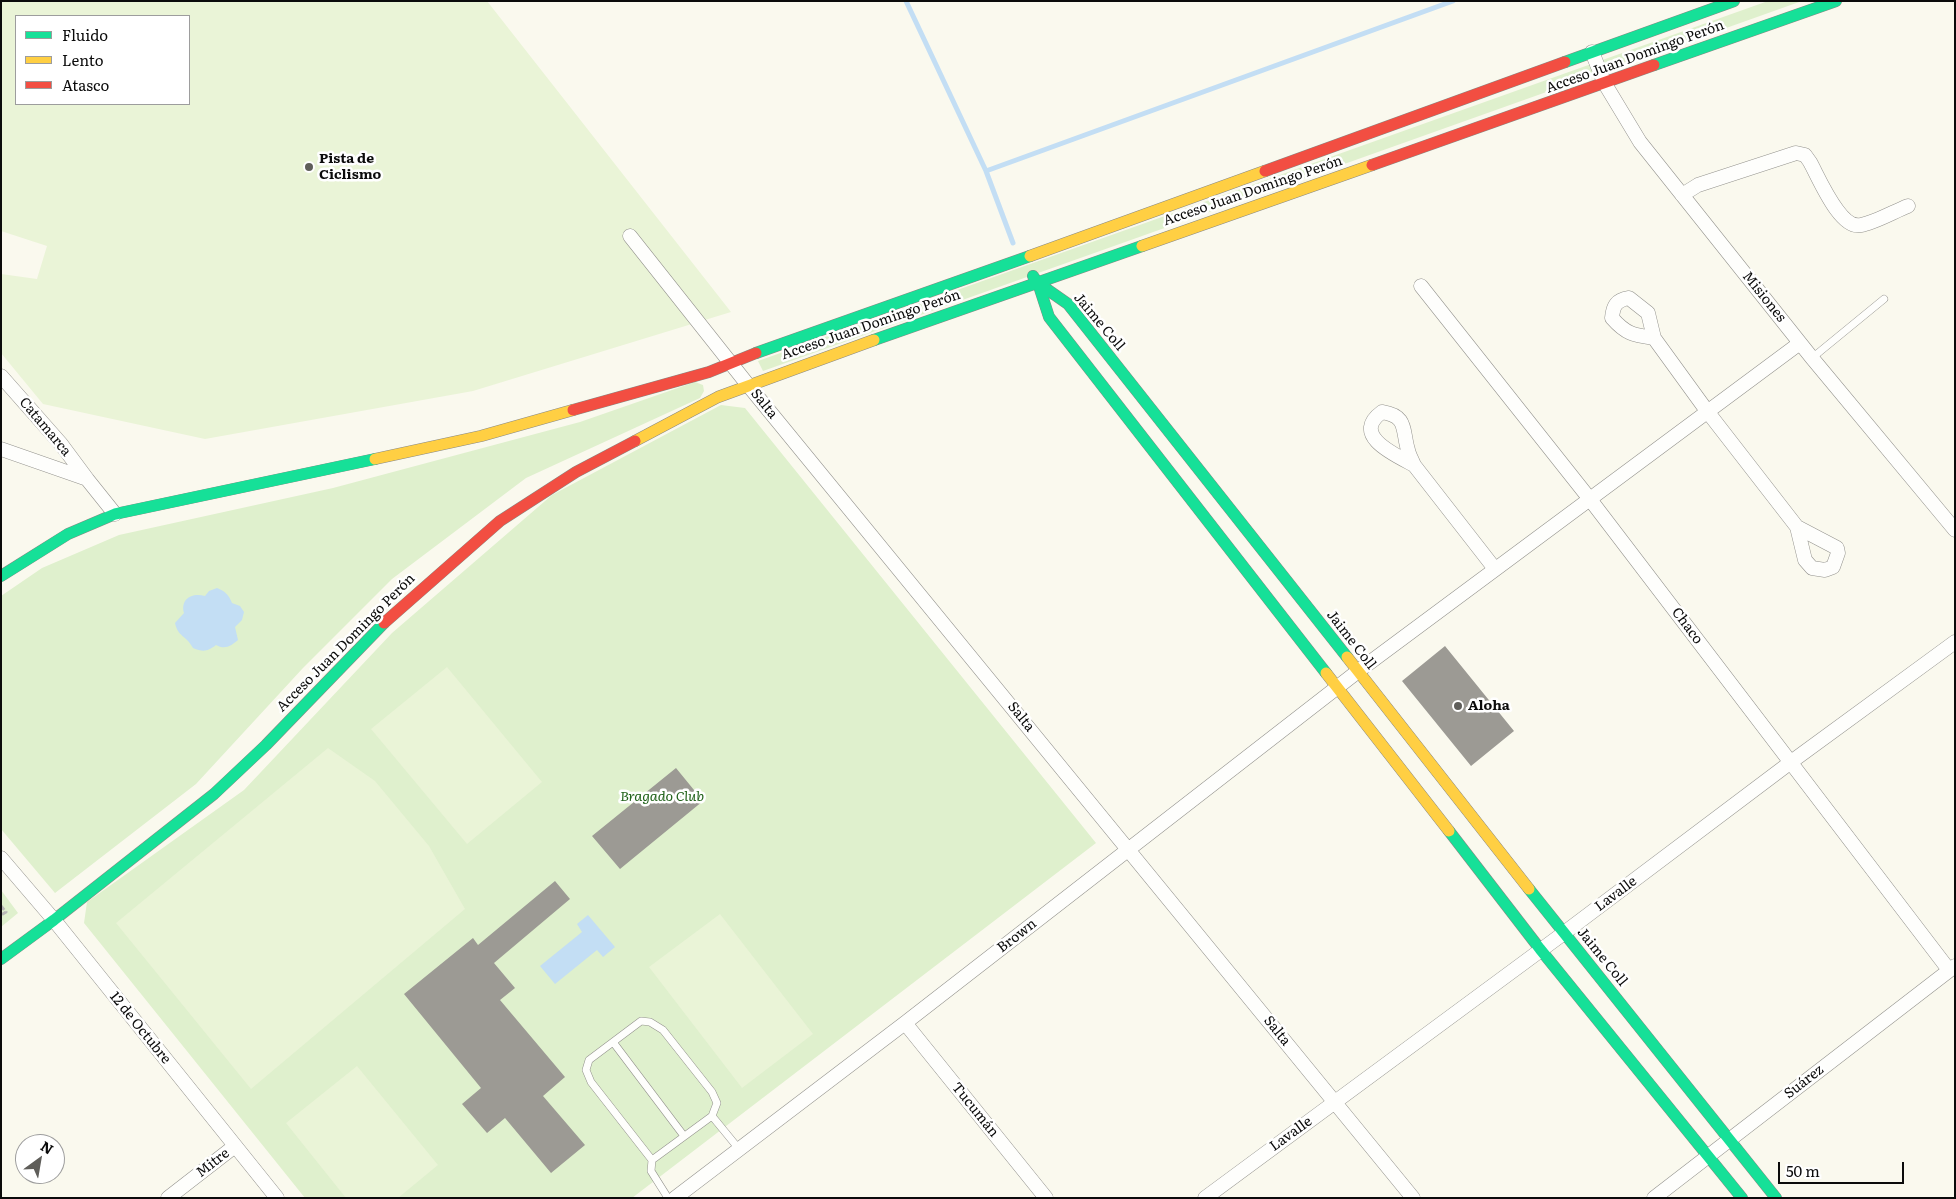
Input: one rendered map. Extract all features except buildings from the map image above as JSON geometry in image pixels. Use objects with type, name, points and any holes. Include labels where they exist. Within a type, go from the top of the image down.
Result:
[{"type":"main road","name":"Acceso Juan Domingo Perón","points":[[1,576],[68,534],[115,514],[278,481],[481,436],[709,372],[731,362],[1020,260],[1734,1]]},
{"type":"main road","name":"Acceso Juan Domingo Perón","points":[[1,959],[54,920],[214,794],[266,745],[384,623],[500,521],[576,472],[718,398],[748,385],[1836,1]]},
{"type":"main road","points":[[1020,260],[1038,283],[1049,318],[1540,949],[1742,1198]]},
{"type":"main road","name":"Jaime Coll","points":[[1038,283],[1068,304],[1357,672],[1776,1198]]},
{"type":"street","name":"Misiones","points":[[1592,52],[1605,84],[1640,142],[1812,358],[1955,530]]},
{"type":"street","points":[[1682,195],[1698,185],[1796,153],[1805,155],[1840,216],[1849,223],[1860,226],[1908,206]]},
{"type":"street","name":"Salta","points":[[630,236],[748,385],[1130,849],[1413,1198]]},
{"type":"street","name":"Chaco","points":[[1421,286],[1589,498],[1791,762],[1952,968]]},
{"type":"street","points":[[1654,338],[1707,411],[1798,527]]},
{"type":"street","name":"Brown","points":[[675,1198],[905,1023],[1357,672],[1800,343]]},
{"type":"street","name":"Catamarca","points":[[1,376],[61,444],[115,514]]},
{"type":"street","points":[[1,449],[87,479]]},
{"type":"street","points":[[1414,465],[1495,569]]},
{"type":"street","name":"Lavalle","points":[[1205,1198],[1955,642]]},
{"type":"street","name":"12 de Octubre","points":[[1,858],[54,920],[277,1198]]},
{"type":"street","name":"Suárez","points":[[1654,1198],[1952,968]]},
{"type":"street","name":"Tucumán","points":[[905,1023],[1046,1198]]},
{"type":"street","name":"Mitre","points":[[168,1198],[234,1146]]},
{"type":"lane","points":[[1812,358],[1884,299]]},
{"type":"lane","points":[[652,1160],[712,1116],[717,1103],[712,1092],[662,1030],[650,1022],[641,1021],[589,1060],[586,1070],[590,1082],[652,1160],[651,1171],[668,1198]]},
{"type":"lane","points":[[613,1042],[684,1136]]},
{"type":"lane","points":[[712,1116],[739,1149]]},
{"type":"path","points":[[1,906],[3,912],[1,915]]},
{"type":"green space","name":"Pista de Ciclismo","points":[[1,1],[487,1],[731,312],[473,391],[205,439],[43,404],[1,353],[1,274],[37,279],[47,246],[1,231]]},
{"type":"green space","points":[[1768,1],[1802,1],[763,371],[758,361]]},
{"type":"green space","points":[[695,382],[703,385],[704,391],[700,398],[526,478],[392,579],[303,668],[196,784],[55,893],[1,829],[1,596],[42,568],[119,535],[333,488],[580,422]]},
{"type":"green space","name":"Bragado Club","points":[[721,405],[745,408],[1096,843],[632,1198],[305,1198],[84,923],[87,902],[244,790],[392,633],[552,495]]},
{"type":"green space","points":[[447,667],[542,782],[467,844],[371,729]]},
{"type":"green space","points":[[328,748],[375,781],[429,846],[465,909],[251,1089],[116,923]]},
{"type":"green space","points":[[1,890],[18,913],[1,927]]},
{"type":"green space","points":[[720,914],[813,1034],[742,1088],[649,967]]},
{"type":"green space","points":[[357,1066],[438,1165],[398,1198],[346,1198],[286,1123]]},
{"type":"water","points":[[217,588],[230,598],[232,603],[240,606],[244,612],[242,620],[235,627],[238,640],[228,647],[216,645],[202,651],[193,648],[180,634],[175,623],[184,613],[185,600],[196,595],[205,596],[209,591]]},
{"type":"water","points":[[588,915],[615,947],[603,957],[597,950],[555,984],[540,966],[582,932],[577,924]]},
{"type":"waterway","points":[[906,1],[986,171],[1013,243]]},
{"type":"waterway","points":[[986,171],[1453,1]]},
{"type":"traffic: fast","points":[[1565,62],[1734,1]]},
{"type":"traffic: fast","points":[[1654,65],[1836,1]]},
{"type":"traffic: fast","points":[[874,340],[1142,246]]},
{"type":"traffic: fast","points":[[756,353],[1030,256]]},
{"type":"traffic: fast","points":[[1033,276],[1038,283],[1068,304],[1347,657]]},
{"type":"traffic: fast","points":[[1038,283],[1049,317],[1326,673]]},
{"type":"traffic: fast","points":[[1,576],[68,534],[115,514],[375,459]]},
{"type":"traffic: fast","points":[[1,959],[54,920],[214,794],[266,745],[384,623]]},
{"type":"traffic: fast","points":[[1449,831],[1540,949],[1742,1198]]},
{"type":"traffic: fast","points":[[1529,889],[1776,1198]]},
{"type":"traffic: slow","points":[[1142,246],[1372,165]]},
{"type":"traffic: slow","points":[[1030,256],[1265,171]]},
{"type":"traffic: slow","points":[[635,441],[718,397],[874,340]]},
{"type":"traffic: slow","points":[[375,459],[481,436],[573,410]]},
{"type":"traffic: slow","points":[[1347,657],[1529,889]]},
{"type":"traffic: slow","points":[[1326,673],[1449,831]]},
{"type":"traffic: jam","points":[[1265,171],[1565,62]]},
{"type":"traffic: jam","points":[[1372,165],[1654,65]]},
{"type":"traffic: jam","points":[[573,410],[709,372],[756,353]]},
{"type":"traffic: jam","points":[[384,623],[500,521],[576,472],[635,441]]},
{"type":"place","name":"Pista de Ciclismo","points":[[309,167]]},
{"type":"place","name":"Aloha","points":[[1458,706]]}]
